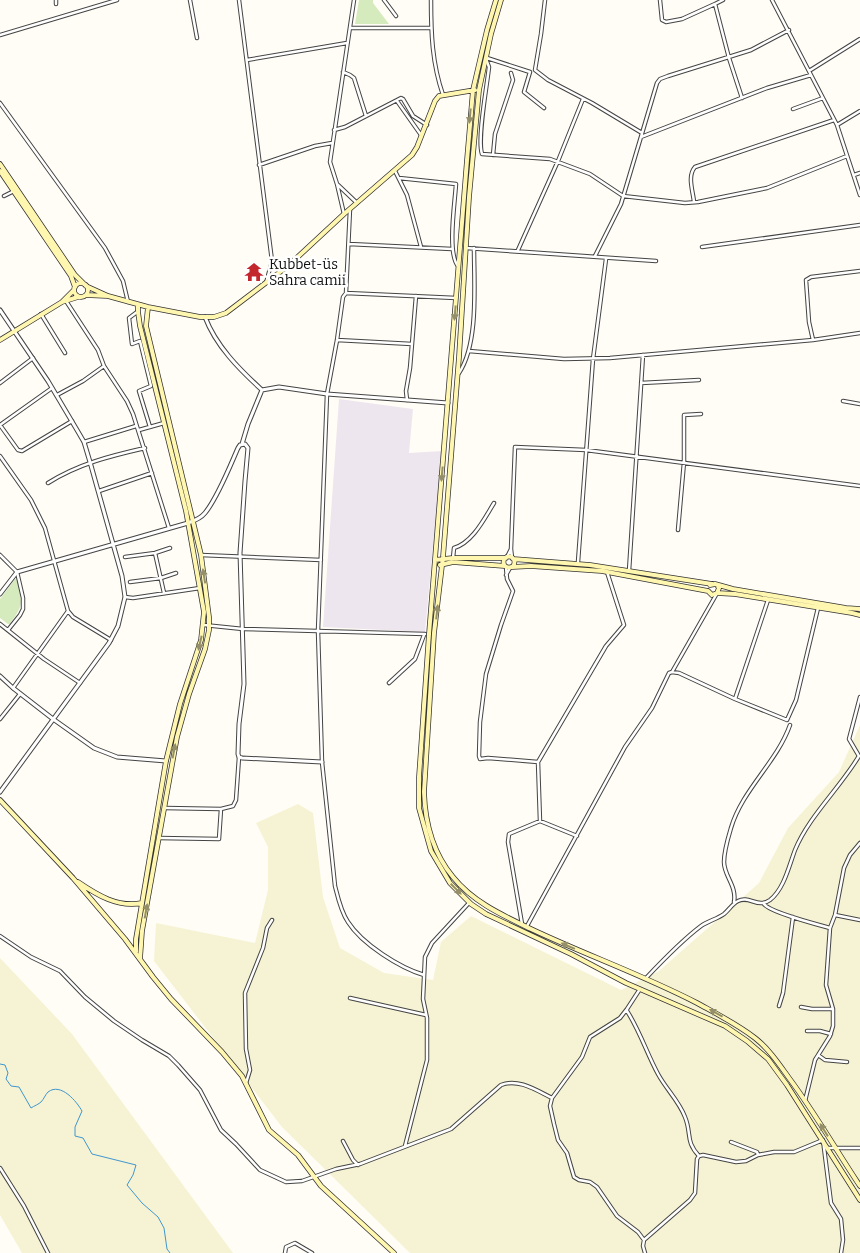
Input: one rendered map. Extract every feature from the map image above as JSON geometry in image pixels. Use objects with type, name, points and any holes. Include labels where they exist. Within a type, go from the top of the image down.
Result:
[{"type":"main road","points":[[496,0],[486,30],[473,90],[462,214],[435,562],[427,634],[419,777],[419,808],[426,838],[450,883],[469,903],[486,914],[633,986],[725,1026],[747,1041],[768,1059],[782,1078],[860,1200]]},
{"type":"main road","points":[[502,0],[485,58],[480,90],[466,248],[442,562],[434,633],[424,792],[425,809],[430,832],[436,850],[449,872],[464,890],[479,902],[565,945],[646,978],[712,1011],[756,1039],[778,1061],[860,1186]]},
{"type":"main road","points":[[64,301],[79,283],[108,296],[138,305],[204,317],[214,317],[226,313],[288,266],[412,155],[427,125],[435,101],[443,95],[480,90]]},
{"type":"main road","points":[[0,164],[1,170],[75,275],[86,285],[88,291],[86,295]]},
{"type":"main road","points":[[16,190],[71,276],[75,295],[80,297]]},
{"type":"main road","points":[[0,340],[64,301],[86,295],[108,296]]},
{"type":"main road","points":[[136,952],[136,939],[166,761],[180,704],[197,654],[204,625],[204,612],[188,523],[138,312],[138,305]]},
{"type":"main road","points":[[140,959],[142,931],[177,737],[189,694],[205,649],[209,626],[201,555],[146,326],[148,307]]},
{"type":"main road","points":[[435,562],[510,558],[590,565],[860,609]]},
{"type":"main road","points":[[508,567],[514,564],[510,558]]},
{"type":"main road","points":[[508,567],[503,562],[510,558]]},
{"type":"main road","points":[[453,560],[508,567],[531,566],[607,572],[716,594],[735,594],[860,615]]},
{"type":"main road","points":[[709,592],[708,588],[714,585]]},
{"type":"main road","points":[[714,585],[719,588],[716,594]]},
{"type":"main road","points":[[0,800],[73,878],[136,952],[171,999],[222,1052],[246,1083],[269,1130],[298,1155],[321,1186],[394,1253]]},
{"type":"main road","points":[[73,878],[97,895],[111,901],[130,904],[142,903]]},
{"type":"main road","points":[[633,986],[641,976]]},
{"type":"main road","points":[[645,991],[653,982]]},
{"type":"street","points":[[0,35],[117,0]]},
{"type":"street","points":[[190,0],[197,38]]},
{"type":"street","points":[[239,0],[272,261],[266,284]]},
{"type":"street","points":[[344,214],[330,162],[354,0]]},
{"type":"street","points":[[384,0],[396,16]]},
{"type":"street","points":[[431,0],[432,50],[436,77],[443,95]]},
{"type":"street","points":[[545,0],[534,70],[548,80],[642,133]]},
{"type":"street","points":[[660,0],[662,20],[666,22],[682,19],[723,0]]},
{"type":"street","points":[[772,0],[837,124],[860,195]]},
{"type":"street","points":[[715,4],[742,98]]},
{"type":"street","points":[[350,28],[431,28]]},
{"type":"street","points":[[595,256],[618,211],[654,92],[660,79],[751,50],[789,30]]},
{"type":"street","points":[[641,137],[810,73],[860,39]]},
{"type":"street","points":[[247,60],[347,43]]},
{"type":"street","points":[[485,58],[530,72],[524,92],[544,108]]},
{"type":"street","points":[[485,58],[488,61],[489,67],[482,120],[482,154],[558,161],[590,174],[623,196],[685,203],[694,202],[767,188],[847,156]]},
{"type":"street","points":[[343,72],[350,74],[354,78],[366,116]]},
{"type":"street","points":[[493,155],[496,134],[513,80],[511,74]]},
{"type":"street","points":[[334,130],[345,127],[400,98],[403,99],[413,116],[427,125]]},
{"type":"street","points":[[793,109],[823,98]]},
{"type":"street","points":[[518,250],[558,161],[583,99]]},
{"type":"street","points":[[396,100],[422,136]]},
{"type":"street","points":[[0,103],[105,248],[123,281],[128,302]]},
{"type":"street","points":[[837,124],[860,111]]},
{"type":"street","points":[[694,202],[691,176],[695,167],[834,120]]},
{"type":"street","points":[[259,165],[315,146],[332,143]]},
{"type":"street","points":[[395,171],[407,194],[421,247]]},
{"type":"street","points":[[854,175],[860,173]]},
{"type":"street","points":[[399,178],[456,184],[453,249],[454,261],[458,267]]},
{"type":"street","points":[[337,184],[357,203]]},
{"type":"street","points":[[4,196],[16,190]]},
{"type":"street","points":[[350,209],[346,292],[343,297],[327,394],[326,465],[318,631],[322,762],[335,886],[348,922],[361,937],[400,965],[424,975]]},
{"type":"street","points":[[454,213],[462,214]]},
{"type":"street","points":[[702,247],[860,225]]},
{"type":"street","points":[[349,244],[453,249]]},
{"type":"street","points":[[466,248],[518,250],[595,256],[606,259],[656,261]]},
{"type":"street","points":[[457,376],[465,363],[472,341],[474,248]]},
{"type":"street","points":[[578,562],[593,359],[606,259]]},
{"type":"street","points":[[813,340],[809,322],[806,280],[812,277],[860,271]]},
{"type":"street","points":[[346,292],[456,298]]},
{"type":"street","points":[[407,400],[406,390],[416,296]]},
{"type":"street","points":[[64,301],[98,350],[104,366],[127,401],[139,430],[169,528]]},
{"type":"street","points":[[0,310],[33,358],[84,442],[100,491],[122,576],[125,598],[118,626],[111,640],[0,792]]},
{"type":"street","points":[[138,312],[129,318],[132,344],[140,341],[151,386],[139,391],[150,426]]},
{"type":"street","points":[[41,314],[65,353]]},
{"type":"street","points":[[204,317],[219,344],[262,390]]},
{"type":"street","points":[[469,351],[564,359],[593,359],[813,340],[859,333]]},
{"type":"street","points":[[337,340],[412,344]]},
{"type":"street","points":[[629,571],[643,355]]},
{"type":"street","points":[[0,382],[33,358]]},
{"type":"street","points":[[56,395],[83,381],[104,366]]},
{"type":"street","points":[[641,383],[699,380]]},
{"type":"street","points":[[262,390],[279,386],[327,394],[448,403]]},
{"type":"street","points":[[52,388],[0,425],[18,450],[22,451],[72,421]]},
{"type":"street","points":[[0,594],[17,572],[188,523],[206,512],[226,476],[238,448],[242,444],[262,390]]},
{"type":"street","points":[[843,401],[860,404]]},
{"type":"street","points":[[678,530],[684,462],[684,415],[701,414]]},
{"type":"street","points":[[139,430],[165,422]]},
{"type":"street","points":[[84,442],[136,426]]},
{"type":"street","points":[[164,808],[221,809],[231,807],[235,803],[239,757],[237,750],[238,732],[244,684],[240,556],[244,481],[248,448],[242,444]]},
{"type":"street","points":[[510,558],[515,447],[586,450],[860,486]]},
{"type":"street","points":[[48,483],[68,471],[90,462],[144,448]]},
{"type":"street","points":[[0,456],[40,515],[68,611],[73,617],[111,640]]},
{"type":"street","points":[[100,491],[153,473]]},
{"type":"street","points":[[453,560],[454,548],[460,546],[475,532],[494,503]]},
{"type":"street","points":[[125,557],[155,553],[170,548]]},
{"type":"street","points":[[155,553],[164,593]]},
{"type":"street","points":[[0,555],[17,572],[24,604],[20,615],[8,630]]},
{"type":"street","points":[[201,555],[321,560]]},
{"type":"street","points":[[508,567],[506,575],[513,591],[486,674],[478,756],[480,759],[538,762]]},
{"type":"street","points":[[540,820],[538,762],[606,646],[624,625],[607,572]]},
{"type":"street","points":[[130,582],[176,574]]},
{"type":"street","points":[[125,598],[200,588]]},
{"type":"street","points":[[709,592],[709,604]]},
{"type":"street","points":[[526,926],[625,747],[652,708],[667,676],[672,672],[716,594]]},
{"type":"street","points":[[735,700],[768,600]]},
{"type":"street","points":[[672,672],[679,673],[735,700],[787,720],[796,700],[818,608]]},
{"type":"street","points":[[13,688],[68,611]]},
{"type":"street","points":[[0,624],[80,683]]},
{"type":"street","points":[[204,625],[243,630],[434,633]]},
{"type":"street","points":[[389,683],[415,659],[427,634]]},
{"type":"street","points":[[0,676],[52,719],[94,748],[110,755],[132,759],[166,761]]},
{"type":"street","points":[[0,719],[20,694]]},
{"type":"street","points":[[646,978],[666,957],[700,927],[722,915],[734,903],[742,899],[764,904],[778,892],[804,833],[860,756],[849,739],[860,697]]},
{"type":"street","points":[[734,903],[734,887],[724,863],[732,828],[746,799],[784,740],[790,726]]},
{"type":"street","points":[[239,757],[322,762]]},
{"type":"street","points":[[159,838],[219,839],[221,809]]},
{"type":"street","points":[[522,924],[508,837],[512,832],[540,820],[577,836]]},
{"type":"street","points":[[805,1101],[813,1066],[831,1034],[833,1026],[833,1009],[826,985],[830,928],[835,915],[844,868],[850,855],[860,843]]},
{"type":"street","points":[[405,1146],[426,1065],[426,1015],[423,999],[425,958],[432,943],[469,903]]},
{"type":"street","points":[[764,904],[766,907],[793,917],[830,928]]},
{"type":"street","points":[[835,915],[860,920]]},
{"type":"street","points":[[779,1006],[783,993],[793,917]]},
{"type":"street","points":[[246,1083],[250,1070],[246,1049],[245,993],[263,948],[266,928],[272,920]]},
{"type":"street","points":[[0,936],[31,957],[60,971],[85,997],[114,1021],[169,1056],[200,1090],[221,1130],[260,1170],[269,1176],[291,1183],[358,1164],[451,1129],[493,1092],[508,1082],[518,1083],[535,1089],[552,1098]]},
{"type":"street","points":[[640,989],[620,1018],[590,1037],[582,1058],[552,1098],[550,1106],[558,1140],[567,1153],[574,1177],[590,1182],[597,1188],[617,1216],[638,1232],[644,1240]]},
{"type":"street","points":[[350,998],[426,1015]]},
{"type":"street","points":[[801,1007],[833,1009]]},
{"type":"street","points":[[627,1009],[658,1075],[672,1093],[685,1118],[690,1145],[699,1156],[736,1162],[746,1161],[758,1155],[774,1152],[794,1152],[823,1140],[831,1203],[841,1219],[843,1240],[841,1253]]},
{"type":"street","points":[[807,1031],[820,1031],[831,1034]]},
{"type":"street","points":[[818,1055],[825,1060],[847,1062]]},
{"type":"street","points":[[343,1140],[353,1160],[358,1164]]},
{"type":"street","points":[[730,1142],[757,1152],[758,1155]]},
{"type":"street","points":[[828,1148],[860,1148]]},
{"type":"street","points":[[645,1253],[644,1240],[690,1200],[695,1193],[697,1159],[699,1156]]},
{"type":"street","points":[[0,1168],[24,1206],[48,1253]]},
{"type":"street","points":[[285,1253],[286,1247],[295,1243],[312,1253]]},
{"type":"shaded area","points":[[339,399],[413,409],[409,453],[442,451],[425,632],[323,627]]},
{"type":"shaded area","points":[[860,725],[860,1253],[410,1253],[282,1127],[154,961],[156,923],[255,943],[268,890],[268,847],[256,823],[298,804],[313,813],[323,897],[340,948],[384,973],[433,980],[441,942],[471,916],[621,990],[659,971],[759,883],[788,828],[839,772]]},
{"type":"shaded area","points":[[0,958],[72,1034],[233,1253],[22,1253],[0,1215]]},
{"type":"green space","points":[[359,0],[373,0],[373,3],[389,24],[355,24]]},
{"type":"green space","points":[[15,579],[18,579],[21,603],[15,617],[8,624],[0,618],[0,599]]},
{"type":"waterway","points":[[0,1064],[5,1065],[8,1073],[6,1079],[11,1086],[19,1087],[31,1108],[40,1103],[48,1092],[53,1090],[58,1089],[68,1094],[82,1111],[75,1127],[75,1136],[83,1138],[92,1154],[136,1165],[127,1185],[142,1203],[158,1217],[164,1228],[167,1249],[170,1253]]},
{"type":"place","name":"Kubbet-üs Sahra camii","points":[[254,272]]}]
